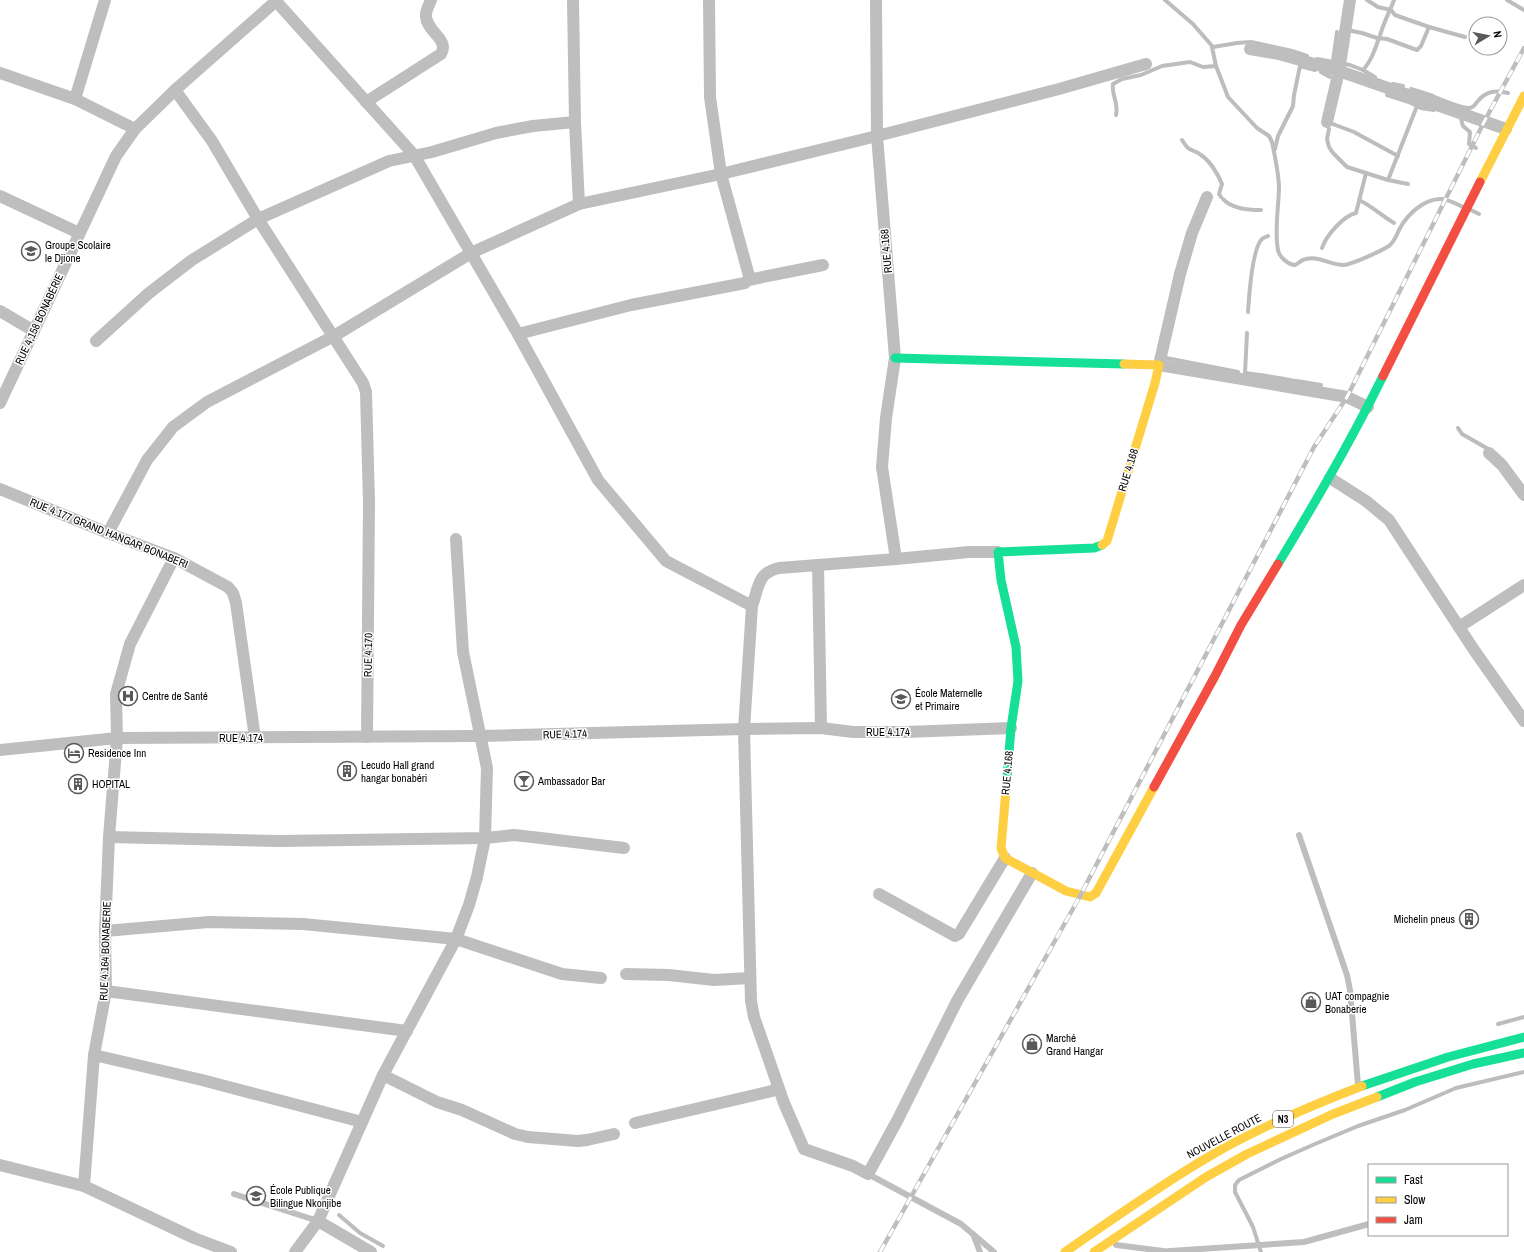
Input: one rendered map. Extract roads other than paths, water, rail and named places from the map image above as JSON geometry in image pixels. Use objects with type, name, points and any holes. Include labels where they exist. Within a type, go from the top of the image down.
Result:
[{"type":"main road","points":[[1005,858],[1066,891],[1090,897],[1096,894],[1242,625],[1330,478],[1341,454],[1368,407],[1506,129],[1524,96]]},
{"type":"main road","points":[[895,358],[1159,365]]},
{"type":"main road","name":"RUE 4.168","points":[[1005,858],[1001,848],[1011,728],[1018,680],[1016,647],[1001,580],[998,552],[1094,548],[1101,546],[1107,541],[1155,383],[1159,365]]},
{"type":"main road","name":"NOUVELLE ROUTE","points":[[1065,1252],[1172,1179],[1232,1144],[1314,1104],[1358,1086],[1470,1050],[1524,1037]]},
{"type":"main road","name":"N3","points":[[1094,1252],[1206,1177],[1247,1154],[1333,1114],[1415,1082],[1473,1064],[1524,1053]]},
{"type":"street","points":[[75,99],[105,0]]},
{"type":"street","points":[[276,0],[414,155],[518,334],[598,480],[666,561],[752,606]]},
{"type":"street","name":"RUE 4,158 BONABÉRIE","points":[[0,402],[116,156],[135,129],[175,90],[276,0]]},
{"type":"street","points":[[366,102],[441,54],[444,49],[443,44],[427,23],[426,16],[430,0]]},
{"type":"street","points":[[573,0],[575,122],[579,204]]},
{"type":"street","points":[[710,0],[710,97],[721,174],[749,276],[748,280]]},
{"type":"street","name":"RUE 4.168","points":[[876,0],[877,136],[895,358],[886,418],[882,467],[896,558]]},
{"type":"street","points":[[1327,122],[1339,71],[1346,1]]},
{"type":"street","points":[[1250,49],[1279,54],[1339,71],[1506,129]]},
{"type":"street","points":[[108,533],[147,460],[173,427],[207,402],[334,336],[471,253],[579,204],[721,174],[877,136],[1059,89],[1146,64]]},
{"type":"street","points":[[0,73],[75,99],[135,129]]},
{"type":"street","name":"RUE 4.170","points":[[175,90],[212,141],[258,219],[364,383],[366,392],[369,502],[367,737]]},
{"type":"street","points":[[96,341],[149,293],[185,265],[258,219],[389,161],[432,152],[496,133],[533,126],[575,122]]},
{"type":"street","points":[[0,196],[79,233]]},
{"type":"street","points":[[1207,196],[1192,233],[1180,274],[1159,365],[1347,397],[1368,407]]},
{"type":"street","points":[[518,334],[631,305],[744,283],[748,280],[823,265]]},
{"type":"street","points":[[0,311],[34,331]]},
{"type":"street","points":[[1489,453],[1502,465],[1524,495]]},
{"type":"street","points":[[1330,478],[1366,501],[1389,520],[1459,627],[1524,721]]},
{"type":"street","name":"RUE 4.177 GRAND HANGAR BONABERI","points":[[0,489],[174,558],[228,587],[233,593],[236,603],[242,635],[255,738]]},
{"type":"street","points":[[295,1252],[318,1222],[383,1075],[456,939],[469,905],[477,877],[485,838],[486,768],[463,652],[456,539]]},
{"type":"street","points":[[998,552],[969,552],[769,570],[763,575],[752,606],[744,729],[752,1010],[778,1087],[789,1116],[804,1148],[852,1166],[868,1174],[897,1121],[957,1001],[1032,873]]},
{"type":"street","name":"RUE 4.164 BONABERIE","points":[[84,1186],[94,1056],[106,991],[105,931],[109,837],[117,738],[116,694],[130,644],[174,558]]},
{"type":"street","points":[[818,565],[821,728]]},
{"type":"street","points":[[1459,627],[1524,585]]},
{"type":"street","name":"RUE 4.174","points":[[0,750],[117,738],[479,736],[821,728],[853,732],[906,732],[1011,728]]},
{"type":"street","points":[[109,837],[280,841],[485,838],[514,835],[624,848]]},
{"type":"street","points":[[879,894],[955,936],[958,934],[1005,858]]},
{"type":"street","points":[[105,931],[209,922],[303,924],[456,939],[562,974],[601,978]]},
{"type":"street","points":[[626,974],[669,975],[714,980],[750,978]]},
{"type":"street","points":[[106,991],[407,1031]]},
{"type":"street","points":[[94,1056],[202,1080],[362,1122]]},
{"type":"street","points":[[383,1075],[437,1102],[462,1110],[515,1134],[528,1137],[578,1141],[614,1134]]},
{"type":"street","points":[[634,1123],[772,1091],[778,1087]]},
{"type":"street","points":[[0,1167],[84,1186],[194,1238],[231,1252]]},
{"type":"street","points":[[318,1222],[371,1252]]},
{"type":"lane","points":[[1299,835],[1347,975],[1350,990],[1358,1086]]},
{"type":"lane","points":[[868,1174],[961,1224],[994,1252]]},
{"type":"lane","points":[[234,1194],[318,1222]]},
{"type":"lane","points":[[1105,1244],[1170,1251],[1304,1242],[1368,1224]]},
{"type":"lane","points":[[973,1233],[980,1252]]},
{"type":"waterway","points":[[1165,0],[1193,24],[1213,47],[1251,42],[1292,51],[1307,56]]},
{"type":"waterway","points":[[1367,0],[1378,7],[1391,10],[1395,15],[1429,27],[1465,37]]},
{"type":"waterway","points":[[1363,70],[1373,54],[1394,0]]},
{"type":"waterway","points":[[1507,0],[1524,10]]},
{"type":"waterway","points":[[1347,30],[1377,38],[1387,39],[1417,50],[1421,46],[1429,27]]},
{"type":"waterway","points":[[1333,61],[1337,32]]},
{"type":"waterway","points":[[1212,47],[1216,66],[1228,97],[1257,128],[1269,136],[1272,142],[1279,185],[1277,242],[1279,253],[1287,262],[1295,265],[1308,258],[1313,258],[1338,265],[1352,263],[1389,246],[1407,218],[1416,209],[1427,202],[1442,199],[1448,200],[1463,207]]},
{"type":"waterway","points":[[1317,59],[1350,65],[1375,77]]},
{"type":"waterway","points":[[1116,115],[1117,106],[1113,91],[1113,84],[1122,79],[1141,75],[1162,66],[1190,62],[1203,67],[1216,66]]},
{"type":"waterway","points":[[1275,149],[1278,136],[1293,106],[1300,66],[1315,70]]},
{"type":"waterway","points":[[1321,72],[1330,77]]},
{"type":"waterway","points":[[1393,84],[1403,86]]},
{"type":"waterway","points":[[1411,89],[1433,96]]},
{"type":"waterway","points":[[1434,97],[1457,106],[1470,108],[1480,98],[1491,92],[1508,93]]},
{"type":"waterway","points":[[1387,95],[1409,102],[1421,108],[1434,110]]},
{"type":"waterway","points":[[1388,180],[1417,106]]},
{"type":"waterway","points":[[1461,119],[1463,126],[1470,132],[1469,144],[1476,148]]},
{"type":"waterway","points":[[1330,121],[1330,123],[1354,132],[1398,156]]},
{"type":"waterway","points":[[1329,129],[1327,139],[1329,147],[1347,167],[1388,180],[1408,184]]},
{"type":"waterway","points":[[1182,140],[1189,149],[1208,161],[1213,168],[1222,184],[1219,194],[1221,197]]},
{"type":"waterway","points":[[1322,248],[1327,238],[1336,227],[1346,218],[1356,213],[1366,173]]},
{"type":"waterway","points":[[1223,199],[1236,207],[1261,210]]},
{"type":"waterway","points":[[1359,200],[1394,223]]},
{"type":"waterway","points":[[1471,210],[1479,214]]},
{"type":"waterway","points":[[1248,312],[1253,262],[1259,244],[1264,237],[1268,236]]},
{"type":"waterway","points":[[1247,333],[1245,373],[1260,375]]},
{"type":"waterway","points":[[1166,358],[1238,372]]},
{"type":"waterway","points":[[1261,375],[1278,378]]},
{"type":"waterway","points":[[1279,378],[1295,381]]},
{"type":"waterway","points":[[1297,381],[1321,385]]},
{"type":"waterway","points":[[1458,428],[1462,434],[1490,450]]},
{"type":"waterway","points":[[1498,1024],[1524,1017]]},
{"type":"waterway","points":[[1261,1252],[1253,1227],[1235,1192],[1235,1185],[1239,1180],[1315,1144],[1358,1126],[1405,1110],[1456,1088],[1524,1072]]},
{"type":"waterway","points":[[339,1215],[360,1233],[383,1246]]},
{"type":"railway","points":[[880,1252],[1079,898],[1314,447],[1347,397],[1484,122],[1524,48]]},
{"type":"place","name":"Groupe Scolaire le Djione","points":[[31,251]]},
{"type":"place","name":"Centre de Santé","points":[[128,696]]},
{"type":"place","name":"École Maternelle et Primaire","points":[[901,699]]},
{"type":"place","name":"Residence Inn","points":[[74,753]]},
{"type":"place","name":"Lecudo Hall grand hangar bonabéri","points":[[347,771]]},
{"type":"place","name":"Ambassador Bar","points":[[524,781]]},
{"type":"place","name":"HOPITAL","points":[[78,784]]},
{"type":"place","name":"Michelin pneus","points":[[1469,919]]},
{"type":"place","name":"UAT compagnie Bonaberie","points":[[1311,1002]]},
{"type":"place","name":"Marché Grand Hangar","points":[[1032,1044]]},
{"type":"place","name":"École Publique Bilingue Nkonjibe","points":[[256,1196]]}]
